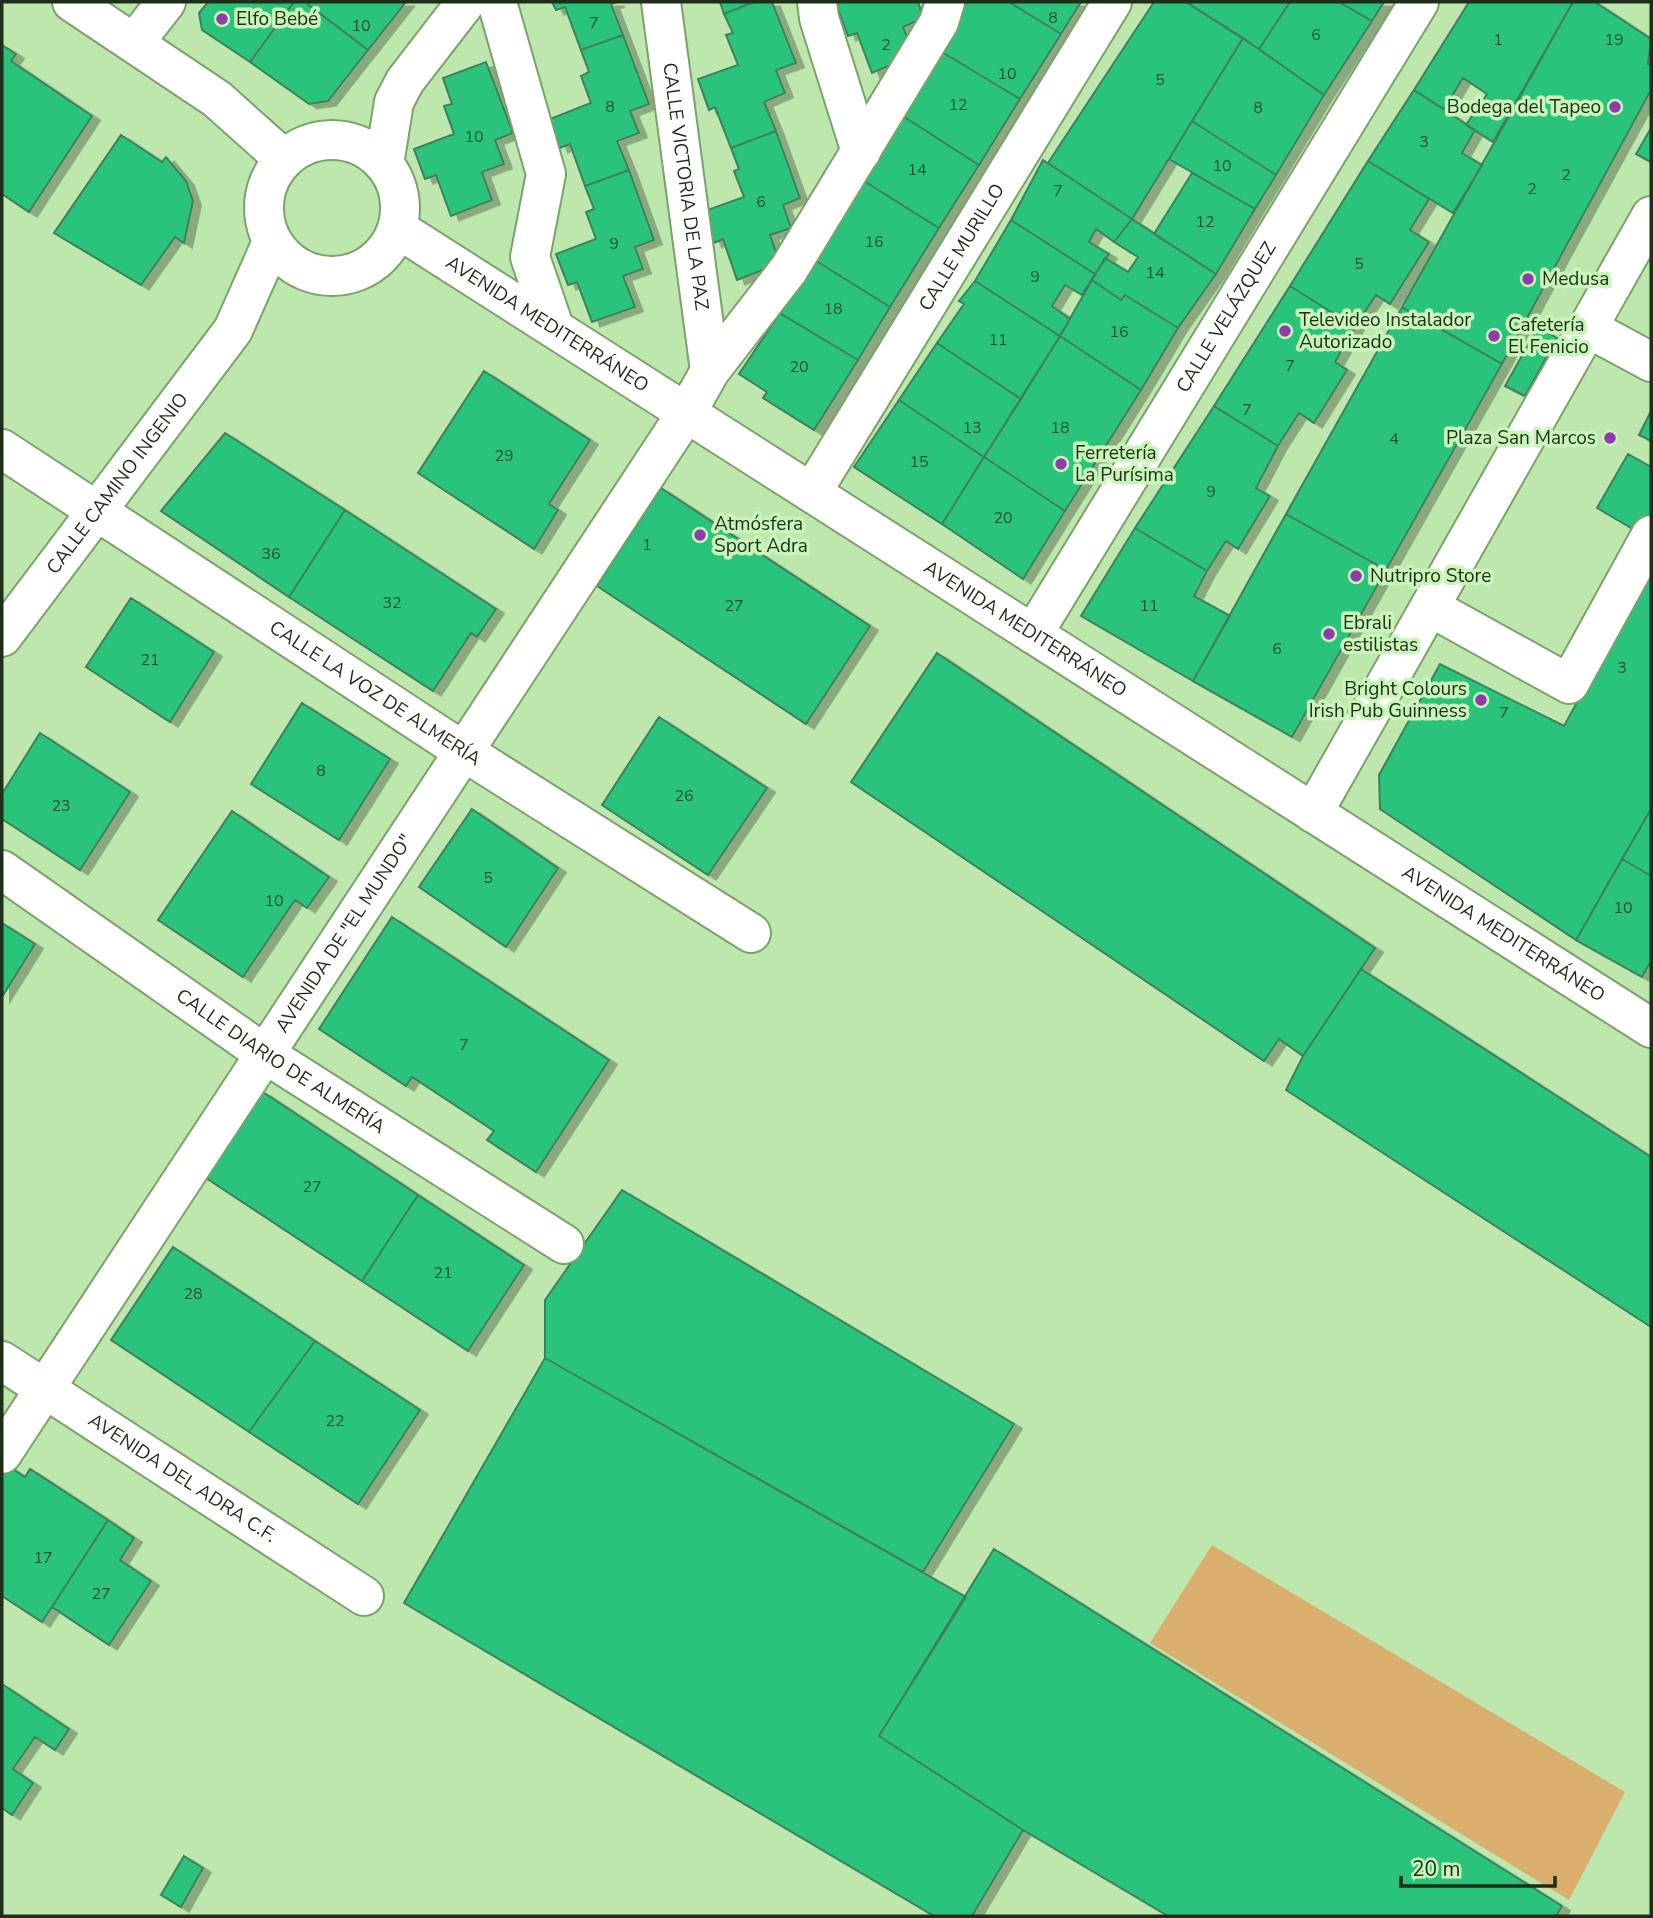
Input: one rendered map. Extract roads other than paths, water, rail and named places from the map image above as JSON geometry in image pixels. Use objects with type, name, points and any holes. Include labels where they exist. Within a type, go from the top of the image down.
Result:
[{"type":"street","points":[[72,2],[217,99],[284,159]]},
{"type":"street","points":[[134,43],[166,2]]},
{"type":"street","points":[[384,164],[394,102],[405,81],[466,2]]},
{"type":"street","points":[[497,2],[546,174],[530,257],[554,327]]},
{"type":"street","name":"CALLE VICTORIA DE LA PAZ","points":[[661,2],[710,371]]},
{"type":"street","points":[[817,2],[819,18],[860,152]]},
{"type":"street","points":[[687,412],[710,371],[789,270],[939,22],[945,2]]},
{"type":"street","name":"CALLE MURILLO","points":[[812,492],[1112,2]]},
{"type":"street","name":"CALLE VELÁZQUEZ","points":[[1033,634],[1419,2]]},
{"type":"street","points":[[346,141],[394,102]]},
{"type":"street","points":[[324,139],[346,141],[369,150],[384,164],[397,184],[400,206],[398,229],[388,249],[371,265],[351,274],[328,277],[306,272],[286,259],[272,242],[265,221],[264,198],[271,177],[284,159],[303,146],[324,139]]},
{"type":"street","points":[[1313,813],[1651,216]]},
{"type":"street","name":"AVENIDA MEDITERRÁNEO","points":[[398,229],[1651,1028]]},
{"type":"street","name":"CALLE CAMINO INGENIO","points":[[2,637],[233,330],[272,242]]},
{"type":"street","name":"CALLE CAMINO INGENIO","points":[[233,330],[306,272]]},
{"type":"street","points":[[1588,328],[1651,362]]},
{"type":"street","name":"AVENIDA DE \"EL MUNDO\"","points":[[2,1454],[687,412]]},
{"type":"street","name":"CALLE LA VOZ DE ALMERÍA","points":[[2,449],[463,751],[751,933]]},
{"type":"street","points":[[1430,607],[1569,684],[1651,535]]},
{"type":"street","name":"CALLE DIARIO DE ALMERÍA","points":[[2,870],[265,1054],[564,1244]]},
{"type":"street","name":"AVENIDA DEL ADRA C.F.","points":[[2,1361],[364,1596]]},
{"type":"place","name":"Elfo Bebé","points":[[222,19]]},
{"type":"place","name":"Bodega del Tapeo","points":[[1615,107]]},
{"type":"place","name":"Medusa","points":[[1528,279]]},
{"type":"place","name":"Televideo Instalador Autorizado","points":[[1285,331]]},
{"type":"place","name":"Cafetería El Fenicio","points":[[1494,336]]},
{"type":"place","name":"Plaza San Marcos","points":[[1610,438]]},
{"type":"place","name":"Ferretería La Purísima","points":[[1061,464]]},
{"type":"place","name":"Atmósfera Sport Adra","points":[[700,535]]},
{"type":"place","name":"Nutripro Store","points":[[1356,576]]},
{"type":"place","name":"Ebrali estilistas","points":[[1329,634]]},
{"type":"place","name":"Bright Colours Irish Pub Guinness","points":[[1481,700]]}]
